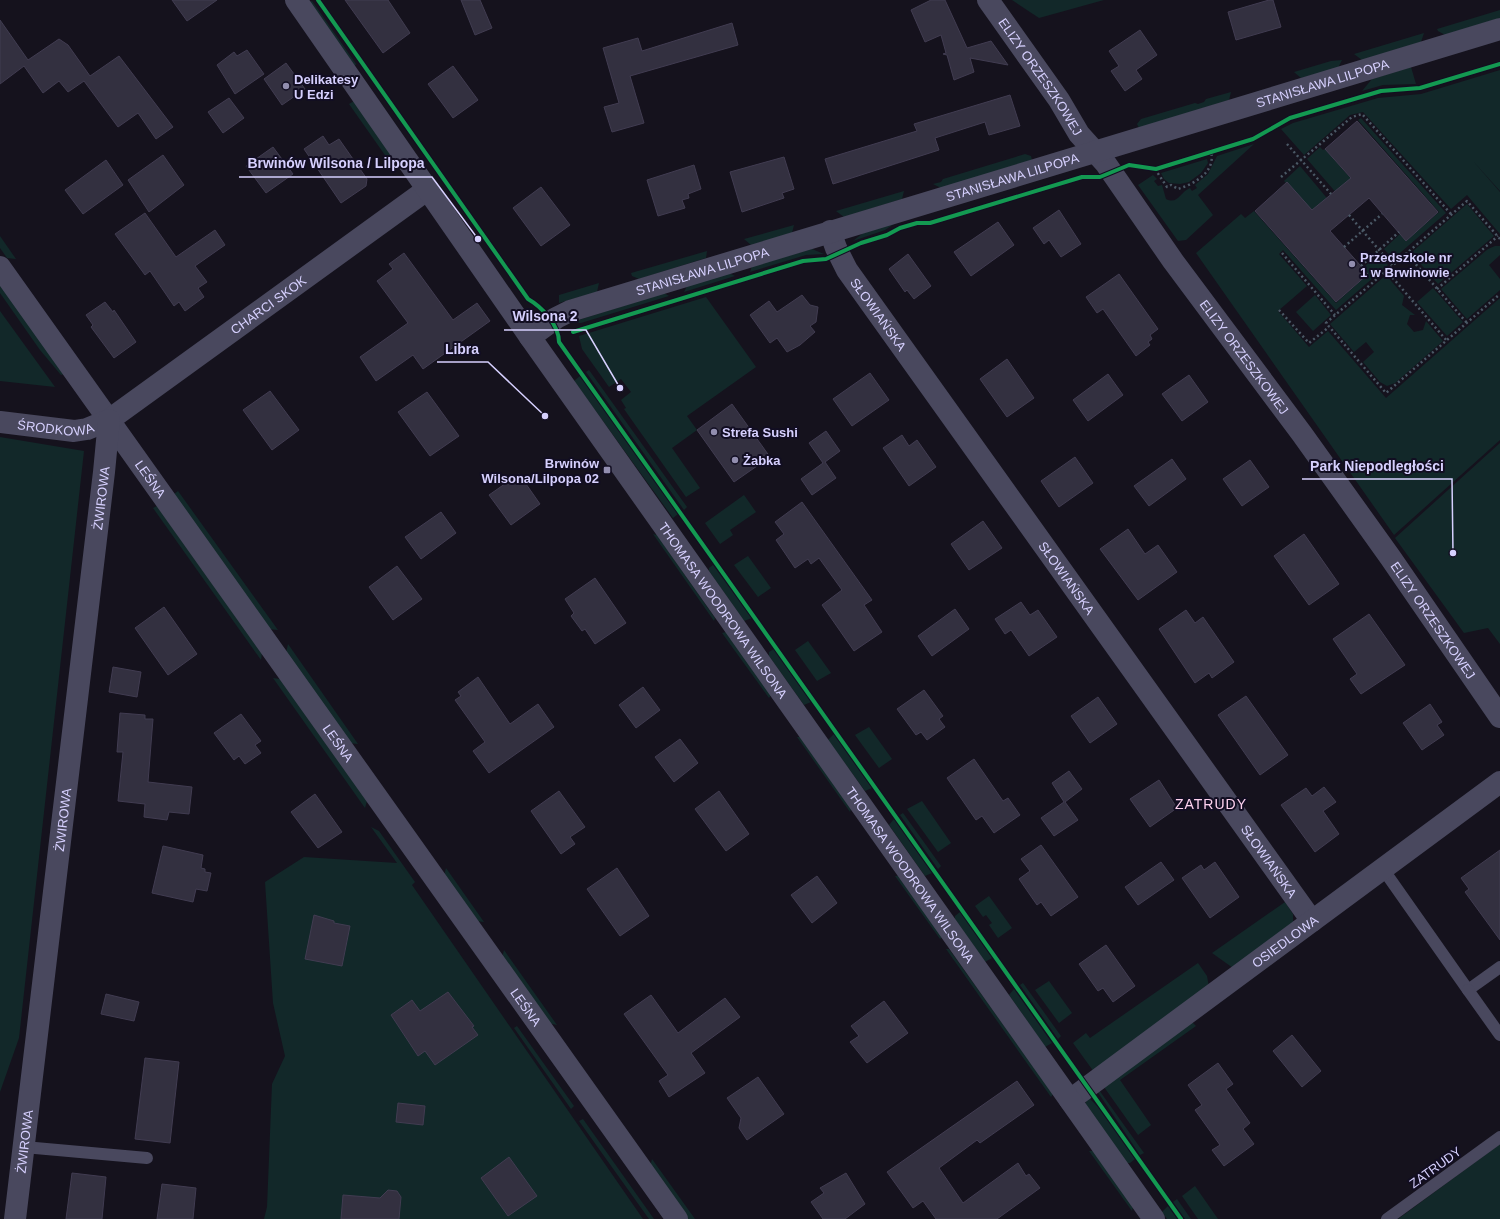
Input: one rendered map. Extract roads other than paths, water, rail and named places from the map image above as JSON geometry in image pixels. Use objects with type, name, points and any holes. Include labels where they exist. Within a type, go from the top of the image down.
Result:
[{"type":"street","name":"THOMASA WOODROWA WILSONA","points":[[296,0],[530,337],[1154,1219]]},
{"type":"street","name":"ELIZY ORZESZKOWEJ","points":[[988,0],[1059,100],[1079,134],[1096,151],[1173,261],[1302,434],[1390,557],[1500,717]]},
{"type":"street","name":"STANISŁAWA LILPOPA","points":[[530,337],[556,318],[570,311],[1500,29]]},
{"type":"street","name":"CHARCI SKOK","points":[[109,420],[428,189]]},
{"type":"street","name":"SŁOWIAŃSKA","points":[[830,231],[836,248],[847,270],[1312,921]]},
{"type":"street","name":"LEŚNA","points":[[0,267],[677,1219]]},
{"type":"street","name":"ŚRODKOWA","points":[[0,422],[74,431],[87,430],[109,420]]},
{"type":"street","name":"ŻWIROWA","points":[[15,1219],[104,480],[109,420]]},
{"type":"street","name":"OSIEDLOWA","points":[[1070,1100],[1500,782]]},
{"type":"lane","points":[[1383,869],[1500,1035]]},
{"type":"lane","points":[[1468,990],[1500,968]]},
{"type":"lane","name":"ZATRUDY","points":[[1386,1219],[1500,1137]]},
{"type":"lane","points":[[24,1147],[147,1158]]},
{"type":"place","name":"Delikatesy U Edzi","points":[[286,86]]},
{"type":"place","name":"Brwinów Wilsona / Lilpopa","points":[[478,239]]},
{"type":"place","name":"Przedszkole nr 1 w Brwinowie","points":[[1352,264]]},
{"type":"place","name":"Wilsona 2","points":[[620,388]]},
{"type":"place","name":"Libra","points":[[545,416]]},
{"type":"place","name":"Strefa Sushi","points":[[714,432]]},
{"type":"place","name":"Żabka","points":[[735,460]]},
{"type":"place","name":"Brwinów Wilsona/Lilpopa 02","points":[[607,470]]},
{"type":"place","name":"Park Niepodległości","points":[[1453,553]]},
{"type":"district","name":"ZATRUDY","points":[[1211,804]]}]
